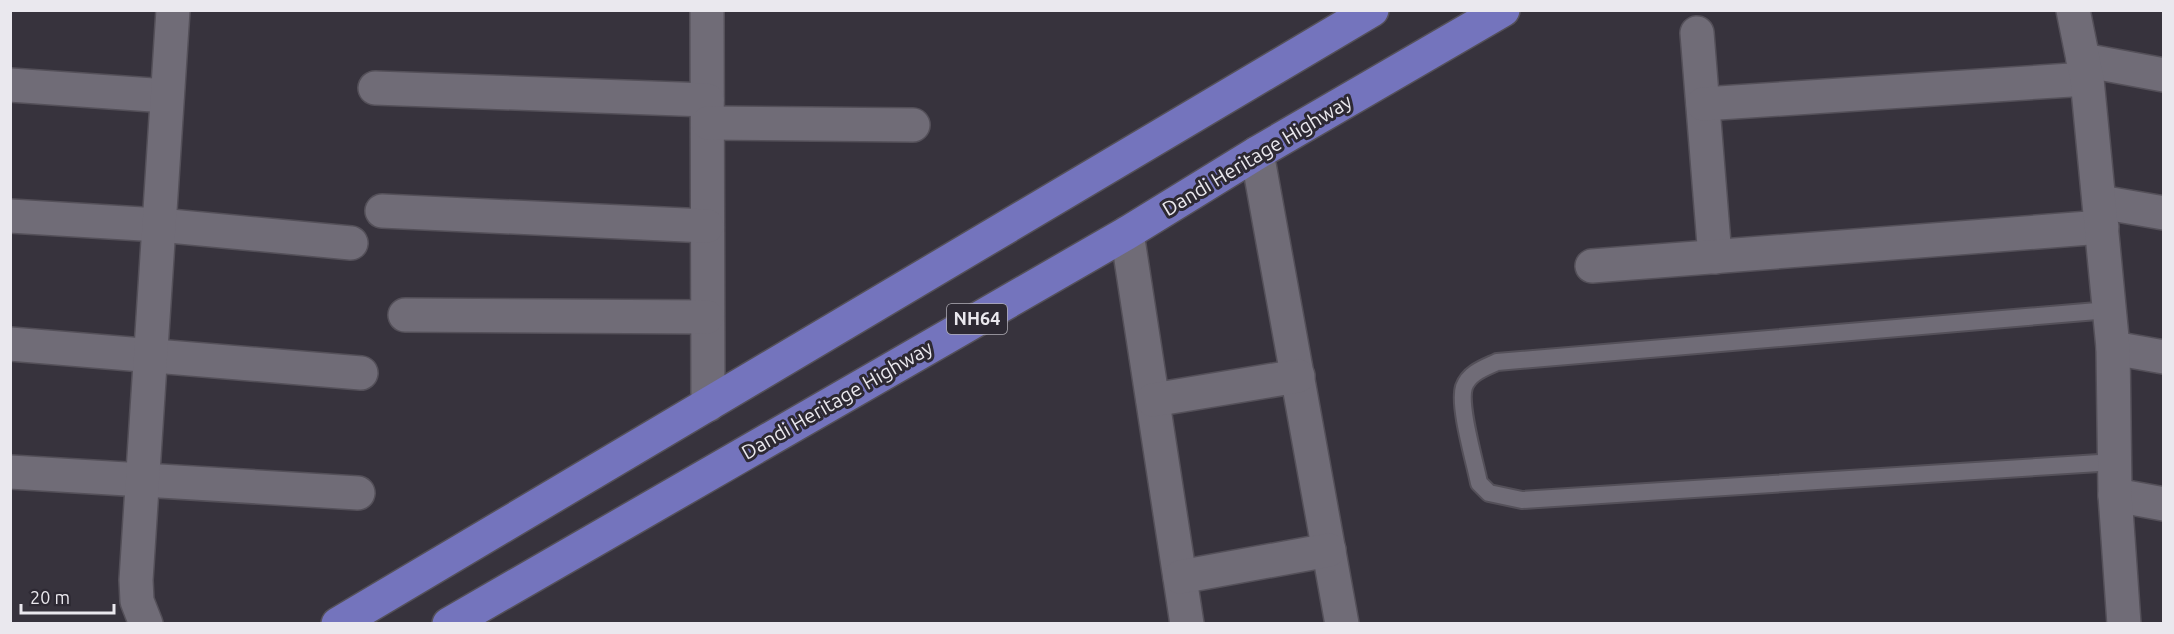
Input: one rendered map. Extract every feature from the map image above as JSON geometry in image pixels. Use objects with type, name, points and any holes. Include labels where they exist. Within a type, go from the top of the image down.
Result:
[{"type":"main road","points":[[338,624],[1372,10]]},
{"type":"main road","name":"Dandi Heritage Highway","points":[[449,624],[1127,233],[1257,153],[1503,10]]},
{"type":"street","points":[[146,624],[137,601],[136,580],[173,10]]},
{"type":"street","points":[[707,10],[708,405]]},
{"type":"street","points":[[2073,10],[2085,69],[2113,348],[2115,495],[2124,624]]},
{"type":"street","points":[[1697,33],[1715,257]]},
{"type":"street","points":[[1703,104],[2085,69],[2163,75]]},
{"type":"street","points":[[10,85],[167,96]]},
{"type":"street","points":[[375,88],[913,125]]},
{"type":"street","points":[[1257,153],[1342,624]]},
{"type":"street","points":[[382,211],[707,226]]},
{"type":"street","points":[[1592,267],[1715,257],[2101,215],[2163,213]]},
{"type":"street","points":[[10,216],[159,225],[351,243]]},
{"type":"street","points":[[1127,233],[1187,624]]},
{"type":"street","points":[[405,315],[707,317]]},
{"type":"street","points":[[10,345],[361,373]]},
{"type":"street","points":[[2113,348],[2163,357]]},
{"type":"street","points":[[1153,400],[1298,376]]},
{"type":"street","points":[[10,472],[358,493]]},
{"type":"street","points":[[2115,495],[2163,504]]},
{"type":"street","points":[[1180,577],[1329,550]]},
{"type":"lane","points":[[2109,310],[1497,362],[1477,371],[1465,386],[1462,402],[1479,483],[1489,493],[1522,500],[2115,462]]}]
